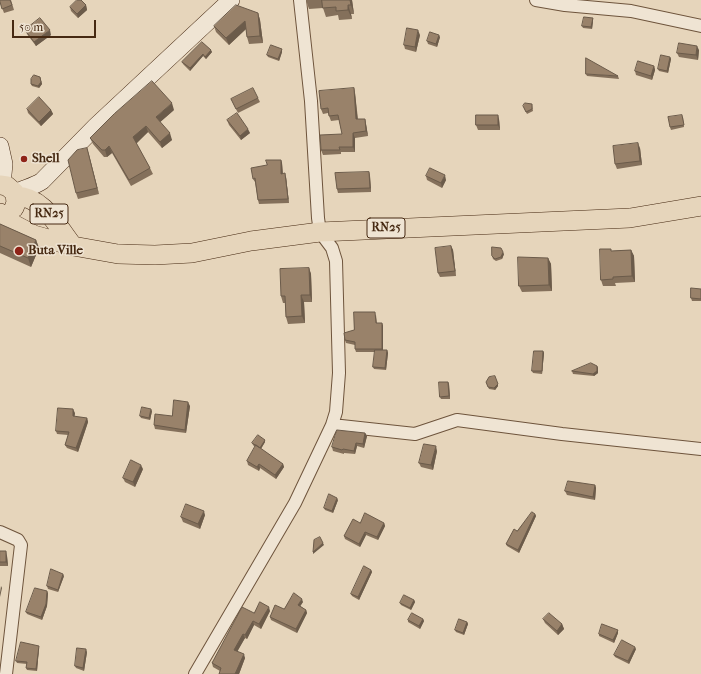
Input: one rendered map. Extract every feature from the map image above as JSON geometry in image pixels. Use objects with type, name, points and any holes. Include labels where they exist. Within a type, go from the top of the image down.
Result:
[{"type":"main road","points":[[1,214],[13,208],[8,190]]},
{"type":"main road","name":"RN25","points":[[8,190],[37,202],[44,208],[72,246]]},
{"type":"main road","name":"RN25","points":[[1,214],[15,225],[34,235],[72,246],[118,254],[155,255],[192,253],[251,241],[320,232],[630,218],[701,206]]},
{"type":"street","points":[[0,146],[8,190],[34,186],[42,181],[96,126],[231,0]]},
{"type":"street","points":[[195,674],[295,503],[332,425],[336,412],[338,388],[336,261],[332,248],[320,232],[316,203],[311,101],[300,0]]},
{"type":"street","points":[[536,0],[565,5],[631,12],[701,26]]},
{"type":"street","points":[[332,425],[415,434],[457,420],[562,434],[701,449]]},
{"type":"street","points":[[0,532],[18,540],[21,545],[6,674]]},
{"type":"building","points":[[0,0],[10,0],[12,5],[2,9]]},
{"type":"building","points":[[77,0],[81,0],[86,5],[77,14],[70,7]]},
{"type":"building","points":[[322,0],[350,0],[351,5],[348,5],[348,10],[336,11],[336,7],[323,8]]},
{"type":"building","points":[[236,5],[258,13],[260,36],[247,37],[245,21],[226,38],[214,26]]},
{"type":"building","points":[[584,17],[593,18],[591,27],[582,26]]},
{"type":"building","points":[[40,18],[50,30],[34,42],[25,30]]},
{"type":"building","points":[[407,28],[418,30],[415,47],[404,45]]},
{"type":"building","points":[[430,32],[439,35],[436,44],[427,41]]},
{"type":"building","points":[[202,42],[211,50],[205,57],[203,54],[190,68],[182,62]]},
{"type":"building","points":[[679,43],[697,46],[696,55],[677,53]]},
{"type":"building","points":[[271,45],[282,49],[278,59],[267,55]]},
{"type":"building","points":[[661,55],[670,57],[667,71],[658,69]]},
{"type":"building","points":[[586,58],[618,76],[586,74]]},
{"type":"building","points":[[638,61],[654,66],[651,76],[635,71]]},
{"type":"building","points":[[34,75],[40,77],[41,82],[38,86],[31,84],[31,79]]},
{"type":"building","points":[[152,81],[172,103],[156,117],[170,133],[160,142],[146,126],[133,137],[150,168],[129,180],[109,146],[105,150],[102,150],[90,138],[114,114]]},
{"type":"building","points":[[253,88],[258,98],[236,109],[231,99]]},
{"type":"building","points":[[354,88],[356,119],[365,119],[366,131],[353,133],[353,147],[339,147],[340,150],[321,150],[320,135],[342,134],[338,115],[329,116],[328,108],[321,109],[319,91]]},
{"type":"building","points":[[39,97],[51,110],[39,122],[27,109]]},
{"type":"building","points":[[525,103],[532,104],[532,109],[526,112],[523,106]]},
{"type":"building","points":[[237,113],[248,129],[240,136],[227,120]]},
{"type":"building","points":[[476,115],[498,115],[498,125],[476,125]]},
{"type":"building","points":[[682,115],[684,125],[670,127],[668,117]]},
{"type":"building","points":[[638,143],[640,161],[615,164],[613,146]]},
{"type":"building","points":[[87,148],[97,188],[76,193],[68,160],[77,150]]},
{"type":"building","points":[[266,160],[281,160],[281,174],[285,173],[288,199],[258,200],[255,178],[253,179],[251,168],[267,165]]},
{"type":"building","points":[[430,168],[445,175],[441,183],[426,176]]},
{"type":"building","points":[[369,172],[370,188],[337,189],[335,173]]},
{"type":"building","points":[[0,224],[36,240],[28,258],[0,246]]},
{"type":"building","points":[[451,246],[455,271],[438,273],[435,248]]},
{"type":"building","points":[[492,247],[501,248],[503,252],[501,257],[495,259],[492,256]]},
{"type":"building","points":[[600,249],[611,249],[611,251],[631,250],[632,276],[613,277],[613,279],[601,280]]},
{"type":"building","points":[[518,257],[548,258],[549,285],[519,286]]},
{"type":"building","points":[[309,268],[310,295],[301,295],[302,316],[286,317],[285,296],[281,296],[280,269]]},
{"type":"building","points":[[691,288],[701,289],[701,299],[691,298]]},
{"type":"building","points":[[354,312],[375,312],[376,323],[382,323],[382,349],[355,349],[355,342],[345,340],[344,333],[354,330]]},
{"type":"building","points":[[375,350],[387,350],[385,368],[373,367]]},
{"type":"building","points":[[534,351],[543,351],[542,371],[532,371]]},
{"type":"building","points":[[591,363],[597,366],[597,371],[593,374],[572,371]]},
{"type":"building","points":[[495,376],[498,384],[494,388],[488,387],[486,382],[489,377]]},
{"type":"building","points":[[439,382],[448,382],[449,396],[440,397]]},
{"type":"building","points":[[174,400],[188,402],[185,430],[154,425],[155,414],[172,416]]},
{"type":"building","points":[[142,407],[151,409],[149,418],[140,416]]},
{"type":"building","points":[[58,408],[73,409],[73,416],[87,418],[76,448],[65,445],[69,432],[56,431]]},
{"type":"building","points":[[337,430],[365,433],[363,444],[356,443],[354,451],[332,447]]},
{"type":"building","points":[[258,435],[265,440],[260,448],[252,443]]},
{"type":"building","points":[[424,444],[436,446],[431,465],[419,463]]},
{"type":"building","points":[[256,445],[283,464],[275,475],[259,464],[257,467],[247,461]]},
{"type":"building","points":[[131,460],[141,465],[133,482],[123,478]]},
{"type":"building","points":[[568,481],[595,485],[593,497],[565,491]]},
{"type":"building","points":[[329,494],[337,498],[332,511],[324,508]]},
{"type":"building","points":[[186,504],[204,511],[198,524],[181,517]]},
{"type":"building","points":[[532,512],[535,514],[518,550],[506,544],[514,529],[517,531]]},
{"type":"building","points":[[365,513],[384,523],[377,537],[365,532],[359,544],[344,536],[353,519],[360,523]]},
{"type":"building","points":[[320,537],[323,543],[313,552],[314,540]]},
{"type":"building","points":[[0,551],[6,551],[6,562],[0,562]]},
{"type":"building","points":[[364,566],[371,570],[358,597],[351,594]]},
{"type":"building","points":[[51,569],[63,574],[58,590],[47,586]]},
{"type":"building","points":[[35,588],[47,591],[46,604],[41,617],[26,612]]},
{"type":"building","points":[[294,593],[302,599],[298,605],[306,610],[296,629],[270,617],[275,605],[284,609]]},
{"type":"building","points":[[404,595],[414,600],[410,608],[400,603]]},
{"type":"building","points":[[260,602],[269,607],[259,624],[253,621],[245,635],[243,634],[234,650],[244,654],[235,674],[219,674],[221,668],[212,663],[242,607],[254,613]]},
{"type":"building","points":[[412,613],[423,619],[419,626],[408,620]]},
{"type":"building","points":[[549,613],[562,624],[557,631],[543,619]]},
{"type":"building","points":[[459,619],[467,622],[463,633],[455,630]]},
{"type":"building","points":[[602,624],[618,630],[613,640],[599,634]]},
{"type":"building","points":[[622,640],[635,647],[628,661],[614,655]]},
{"type":"building","points":[[21,642],[39,646],[36,669],[26,668],[27,662],[16,661]]},
{"type":"building","points":[[77,648],[86,649],[83,668],[75,666]]},
{"type":"place","name":"Shell","points":[[24,159]]},
{"type":"place","name":"Buta Ville","points":[[19,251]]}]
